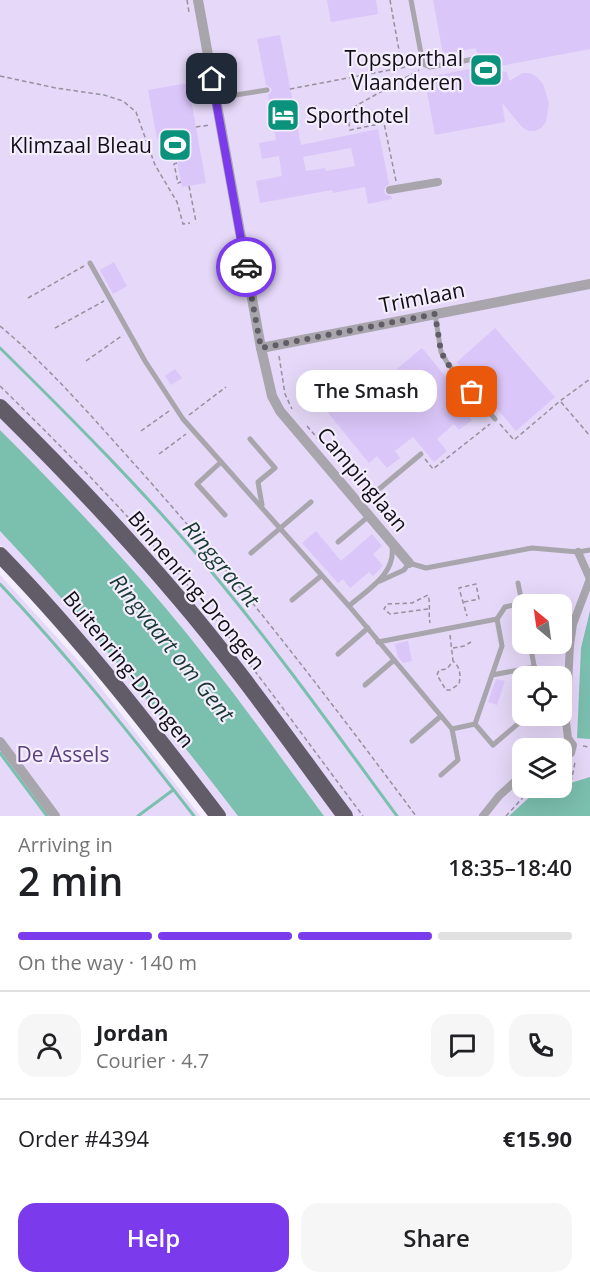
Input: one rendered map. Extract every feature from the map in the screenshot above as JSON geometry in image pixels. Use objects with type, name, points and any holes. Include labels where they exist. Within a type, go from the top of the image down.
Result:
[{"type":"highway","name":"Binnenring-Drongen","points":[[0,407],[103,513],[177,596],[240,675],[345,816]]},
{"type":"highway","name":"Buitenring-Drongen","points":[[0,555],[36,592],[102,668],[218,816]]},
{"type":"street","name":"Campinglaan","points":[[198,0],[261,348],[272,396],[280,411],[409,563]]},
{"type":"street","points":[[394,190],[438,182]]},
{"type":"street","name":"Trimlaan","points":[[261,348],[590,284]]},
{"type":"street","points":[[568,738],[566,722],[570,645],[573,624],[590,579],[578,552]]},
{"type":"street","points":[[0,742],[55,816]]},
{"type":"street","points":[[483,816],[512,784]]},
{"type":"lane","points":[[411,0],[423,64],[430,67],[480,58]]},
{"type":"lane","points":[[216,98],[267,90]]},
{"type":"lane","points":[[90,263],[129,332],[183,419],[349,606],[452,729],[458,760],[441,775]]},
{"type":"lane","points":[[435,314],[441,352],[448,364],[495,419]]},
{"type":"lane","points":[[250,439],[274,468],[258,482],[262,507]]},
{"type":"lane","points":[[360,505],[421,454]]},
{"type":"lane","points":[[221,462],[197,484],[225,514]]},
{"type":"lane","points":[[251,552],[311,502]]},
{"type":"lane","points":[[338,542],[369,516]]},
{"type":"lane","points":[[349,606],[376,583],[390,567],[393,557],[391,542]]},
{"type":"lane","points":[[376,583],[404,570],[409,563],[426,568],[532,548],[578,552],[590,550]]},
{"type":"lane","points":[[292,600],[321,576]]},
{"type":"lane","points":[[475,724],[502,646],[497,619],[505,606],[522,603],[518,583]]},
{"type":"lane","points":[[378,642],[497,619]]},
{"type":"lane","points":[[338,654],[368,628]]},
{"type":"lane","points":[[364,685],[394,660]]},
{"type":"lane","points":[[492,675],[512,671]]},
{"type":"lane","points":[[412,741],[441,716]]},
{"type":"lane","points":[[475,724],[493,745],[515,726]]},
{"type":"lane","points":[[452,729],[475,724]]},
{"type":"path","points":[[390,0],[402,68]]},
{"type":"path","points":[[290,89],[423,64]]},
{"type":"path","points":[[394,190],[384,123],[350,130],[347,111],[420,69],[423,64]]},
{"type":"path","points":[[0,76],[123,100],[136,112],[155,165],[177,202],[183,224],[190,223]]},
{"type":"path","points":[[196,127],[220,123]]},
{"type":"path","points":[[177,163],[174,164],[178,183],[181,182]]},
{"type":"path","points":[[189,186],[196,222]]},
{"type":"path","points":[[28,298],[90,263]]},
{"type":"path","points":[[55,328],[110,298]]},
{"type":"path","points":[[0,326],[81,405],[180,515],[356,735],[416,816]]},
{"type":"path","points":[[86,361],[129,332]]},
{"type":"path","points":[[278,349],[285,394],[295,412]]},
{"type":"path","points":[[421,454],[434,469],[495,419],[514,440],[590,379]]},
{"type":"path","points":[[183,419],[226,387]]},
{"type":"path","points":[[560,401],[590,436]]},
{"type":"path","points":[[141,432],[174,407]]},
{"type":"path","points":[[306,425],[341,467]]},
{"type":"path","points":[[159,454],[192,430]]},
{"type":"path","points":[[464,602],[479,599],[476,584],[459,588],[468,624]]},
{"type":"path","points":[[428,609],[390,614],[384,609],[387,604],[412,603],[428,595],[431,631]]},
{"type":"path","points":[[449,628],[453,661],[450,666],[437,673],[438,680],[446,690],[454,688],[460,680],[458,665],[453,661]]},
{"type":"path","points":[[452,648],[471,642]]},
{"type":"path","points":[[572,755],[575,762],[572,778]]},
{"type":"path","points":[[507,816],[523,798]]},
{"type":"green space","points":[[0,0],[590,0],[590,816],[324,816],[185,631],[84,516],[0,430]]},
{"type":"green space","points":[[0,531],[123,670],[238,816],[227,816],[117,678],[60,610],[0,545]]},
{"type":"green space","name":"De Assels","points":[[0,575],[91,675],[200,816],[0,816]]},
{"type":"water","name":"Ringvaart om Gent","points":[[0,430],[84,516],[185,631],[324,816],[238,816],[123,670],[0,531]]},
{"type":"water","points":[[590,611],[590,739],[577,738],[581,648]]},
{"type":"water","points":[[590,777],[590,816],[509,816],[528,798],[572,798],[572,783]]},
{"type":"building","points":[[327,0],[376,0],[378,14],[331,22]]},
{"type":"building","name":"Topsporthal Vlaanderen","points":[[433,0],[590,0],[590,49],[485,69],[507,72],[509,81],[523,73],[530,73],[537,77],[543,84],[549,103],[546,122],[541,128],[529,131],[522,127],[502,103],[505,122],[435,135],[427,92],[436,90],[433,76],[480,67],[479,63],[485,58],[482,54],[477,54],[476,48],[443,54]]},
{"type":"building","name":"Sporthotel","points":[[280,35],[301,145],[378,129],[389,184],[385,187],[384,192],[392,199],[368,204],[365,187],[333,193],[332,190],[260,203],[256,181],[282,176],[279,156],[262,159],[259,143],[276,140],[268,95],[272,89],[266,85],[257,39]],"holes":[[[351,148],[355,166],[326,171],[325,168],[306,171],[303,157]]]},
{"type":"building","points":[[188,83],[206,183],[182,187],[172,136],[157,139],[148,90]]},
{"type":"building","points":[[114,262],[127,286],[113,294],[100,270]]},
{"type":"building","points":[[495,328],[555,397],[516,431],[457,362]]},
{"type":"building","points":[[422,348],[468,404],[462,408],[472,420],[459,430],[454,424],[437,439],[447,451],[434,462],[413,437],[395,451],[400,458],[387,468],[377,456],[369,463],[325,409],[363,377],[379,395],[390,385],[385,379]]},
{"type":"building","points":[[175,369],[182,378],[171,385],[165,376]]},
{"type":"building","points":[[316,531],[341,561],[372,534],[382,546],[373,554],[383,566],[373,576],[369,572],[350,588],[343,579],[338,583],[302,543]]},
{"type":"building","points":[[408,641],[412,661],[403,663],[398,657],[395,644]]},
{"type":"building","points":[[496,679],[505,681],[497,705],[488,702]]},
{"type":"waterway","name":"Ringgracht","points":[[0,348],[134,484],[210,570],[282,661],[397,816]]},
{"type":"waterway","points":[[0,584],[100,697],[194,816]]},
{"type":"waterway","points":[[0,753],[47,816]]},
{"type":"waterway","points":[[138,816],[173,790]]},
{"type":"way so far","points":[[246,267],[261,348],[435,314],[441,352],[448,364],[472,392]]},
{"type":"place","name":"Topsporthal Vlaanderen","points":[[486,70]]},
{"type":"place","name":"Sporthotel","points":[[283,115]]},
{"type":"place","name":"Klimzaal Bleau","points":[[175,145]]},
{"type":"place","name":"The Smash","points":[[472,392]]},
{"type":"route","points":[[212,79],[246,267]]}]
